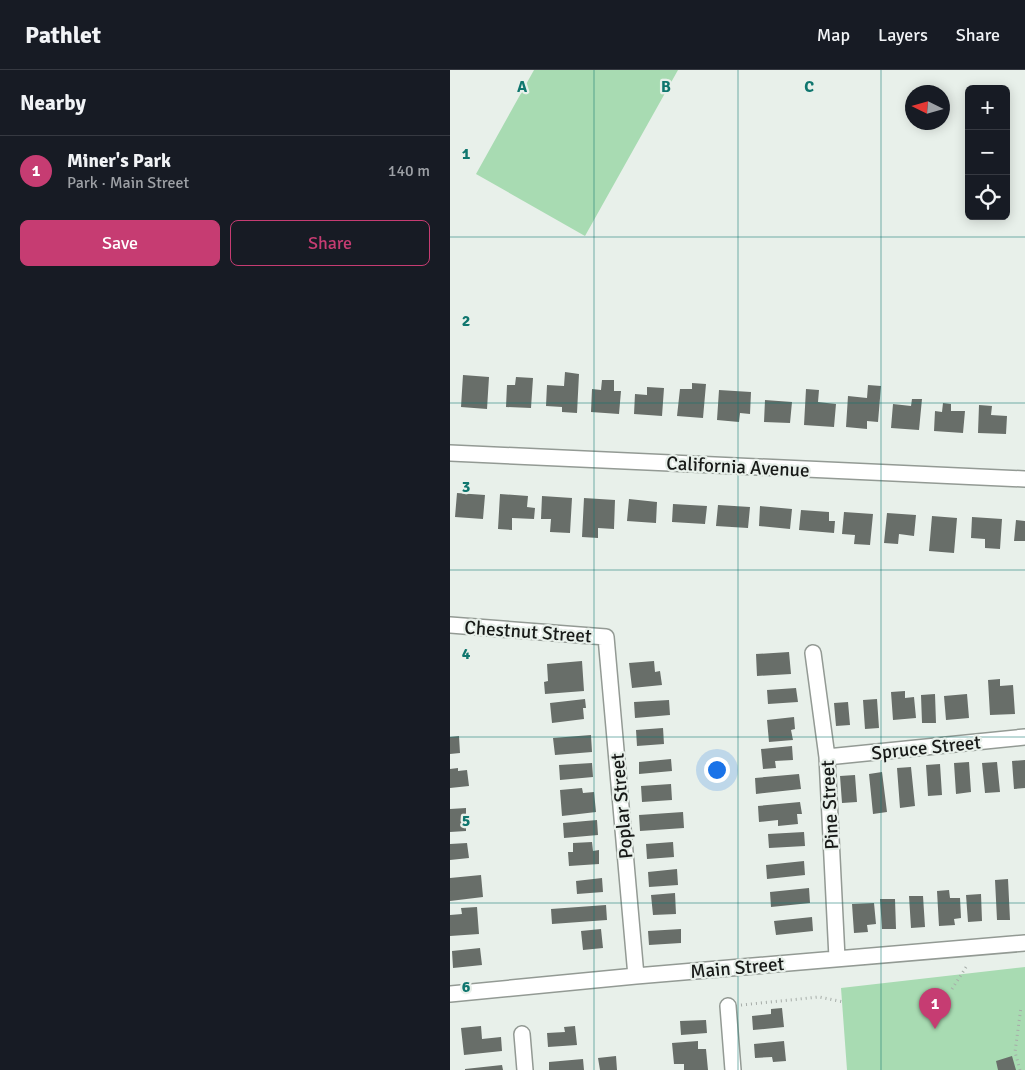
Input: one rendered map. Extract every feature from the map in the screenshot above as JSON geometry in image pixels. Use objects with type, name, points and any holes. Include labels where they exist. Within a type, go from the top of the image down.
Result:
[{"type":"street","name":"California Avenue","points":[[450,453],[1025,479]]},
{"type":"street","name":"Chestnut Street","points":[[450,625],[606,637]]},
{"type":"street","name":"Poplar Street","points":[[606,637],[636,976]]},
{"type":"street","name":"Pine Street","points":[[813,653],[827,757],[837,958]]},
{"type":"street","name":"Spruce Street","points":[[827,757],[1025,737]]},
{"type":"street","name":"Main Street","points":[[450,994],[837,958],[1025,943]]},
{"type":"street","points":[[728,1006],[733,1070]]},
{"type":"street","points":[[522,1034],[525,1070]]},
{"type":"path","points":[[952,989],[968,964]]},
{"type":"path","points":[[728,1006],[819,997],[844,1002]]},
{"type":"path","points":[[1020,1070],[1015,1052],[1021,1007]]},
{"type":"green space","points":[[534,70],[678,70],[585,236],[476,174]]},
{"type":"green space","points":[[1025,967],[1025,1070],[847,1070],[841,988]]},
{"type":"building","points":[[565,372],[579,374],[577,413],[562,412],[562,407],[546,406],[547,385],[564,386]]},
{"type":"building","points":[[463,375],[489,377],[487,409],[461,407]]},
{"type":"building","points":[[516,377],[533,378],[531,408],[506,407],[507,385],[515,385]]},
{"type":"building","points":[[602,380],[614,380],[614,391],[621,391],[619,414],[591,412],[592,389],[601,390]]},
{"type":"building","points":[[692,383],[706,384],[703,418],[677,416],[680,389],[692,389]]},
{"type":"building","points":[[868,385],[881,386],[878,422],[867,421],[867,429],[846,427],[848,396],[867,398]]},
{"type":"building","points":[[647,387],[664,388],[662,416],[634,414],[635,394],[647,395]]},
{"type":"building","points":[[806,389],[819,390],[818,402],[836,404],[834,427],[804,425]]},
{"type":"building","points":[[719,390],[751,392],[750,414],[740,413],[739,422],[717,420]]},
{"type":"building","points":[[912,399],[922,399],[919,430],[891,428],[893,404],[911,406]]},
{"type":"building","points":[[765,400],[792,402],[790,423],[764,422]]},
{"type":"building","points":[[943,403],[951,404],[951,411],[965,411],[963,433],[934,431],[935,411],[942,412]]},
{"type":"building","points":[[979,405],[992,406],[991,415],[1007,416],[1006,434],[978,433]]},
{"type":"building","points":[[457,493],[485,495],[483,519],[455,517]]},
{"type":"building","points":[[500,494],[528,496],[527,507],[535,508],[534,519],[512,518],[512,530],[498,529]]},
{"type":"building","points":[[542,496],[572,498],[570,533],[550,532],[551,519],[541,519]]},
{"type":"building","points":[[584,498],[615,500],[614,529],[598,528],[598,538],[582,537]]},
{"type":"building","points":[[629,499],[657,502],[656,523],[627,521]]},
{"type":"building","points":[[673,504],[707,506],[705,524],[672,522]]},
{"type":"building","points":[[718,505],[750,507],[748,528],[716,526]]},
{"type":"building","points":[[760,506],[792,509],[790,529],[759,526]]},
{"type":"building","points":[[801,510],[829,512],[829,521],[835,521],[834,533],[799,530]]},
{"type":"building","points":[[844,512],[873,514],[870,545],[854,544],[855,535],[842,534]]},
{"type":"building","points":[[887,513],[916,515],[914,536],[899,534],[898,544],[884,543]]},
{"type":"building","points":[[932,516],[957,518],[954,553],[929,551]]},
{"type":"building","points":[[972,517],[1002,519],[1000,549],[985,548],[985,539],[971,538]]},
{"type":"building","points":[[1016,520],[1025,521],[1025,541],[1014,541]]},
{"type":"building","points":[[789,652],[791,674],[757,676],[756,654]]},
{"type":"building","points":[[582,661],[584,691],[545,694],[544,682],[548,681],[547,664]]},
{"type":"building","points":[[654,661],[655,672],[660,671],[662,685],[632,688],[629,663]]},
{"type":"building","points":[[1000,679],[1000,686],[1013,685],[1015,714],[990,715],[988,680]]},
{"type":"building","points":[[796,688],[798,702],[768,704],[767,690]]},
{"type":"building","points":[[905,691],[905,698],[914,697],[916,718],[893,720],[891,692]]},
{"type":"building","points":[[935,694],[936,723],[922,723],[921,695]]},
{"type":"building","points":[[967,694],[969,718],[946,720],[944,696]]},
{"type":"building","points":[[585,699],[586,708],[583,708],[584,719],[552,723],[550,703]]},
{"type":"building","points":[[877,699],[879,728],[865,729],[863,700]]},
{"type":"building","points":[[669,700],[670,715],[635,718],[634,702]]},
{"type":"building","points":[[848,702],[850,725],[836,726],[834,703]]},
{"type":"building","points":[[794,717],[795,729],[791,730],[793,740],[769,742],[767,720]]},
{"type":"building","points":[[663,728],[664,744],[637,746],[636,730]]},
{"type":"building","points":[[591,735],[592,752],[555,755],[553,738]]},
{"type":"building","points":[[459,736],[460,753],[450,754],[450,737]]},
{"type":"building","points":[[792,746],[793,760],[775,761],[776,768],[763,769],[761,749]]},
{"type":"building","points":[[671,759],[672,771],[639,774],[639,762]]},
{"type":"building","points":[[1025,760],[1025,788],[1014,789],[1012,761]]},
{"type":"building","points":[[969,762],[971,792],[956,794],[954,763]]},
{"type":"building","points":[[997,762],[1000,792],[985,793],[982,763]]},
{"type":"building","points":[[592,763],[593,777],[560,780],[559,765]]},
{"type":"building","points":[[940,764],[942,795],[928,796],[926,765]]},
{"type":"building","points":[[911,767],[915,806],[900,808],[897,768]]},
{"type":"building","points":[[458,768],[458,771],[467,770],[469,786],[450,788],[450,769]]},
{"type":"building","points":[[882,772],[887,812],[873,814],[869,774]]},
{"type":"building","points":[[799,774],[801,789],[756,794],[755,778]]},
{"type":"building","points":[[855,775],[857,802],[842,803],[840,776]]},
{"type":"building","points":[[671,784],[672,800],[642,802],[641,786]]},
{"type":"building","points":[[582,788],[583,793],[594,792],[596,812],[562,816],[560,790]]},
{"type":"building","points":[[800,802],[802,814],[797,814],[798,824],[778,826],[778,820],[759,822],[758,806]]},
{"type":"building","points":[[466,808],[466,831],[450,832],[450,809]]},
{"type":"building","points":[[683,812],[684,828],[640,831],[639,815]]},
{"type":"building","points":[[597,820],[598,835],[564,838],[563,823]]},
{"type":"building","points":[[804,832],[805,846],[769,848],[768,834]]},
{"type":"building","points":[[592,842],[593,851],[599,850],[599,864],[569,866],[568,852],[573,852],[573,843]]},
{"type":"building","points":[[673,842],[674,857],[647,859],[646,844]]},
{"type":"building","points":[[467,843],[469,858],[450,860],[450,844]]},
{"type":"building","points":[[804,861],[805,875],[767,879],[766,865]]},
{"type":"building","points":[[677,869],[678,885],[649,887],[648,872]]},
{"type":"building","points":[[481,875],[483,897],[450,901],[450,878]]},
{"type":"building","points":[[602,878],[603,892],[577,894],[576,881]]},
{"type":"building","points":[[1008,879],[1010,920],[997,920],[995,880]]},
{"type":"building","points":[[809,888],[810,903],[771,907],[770,892]]},
{"type":"building","points":[[949,890],[950,898],[960,898],[961,918],[954,919],[955,925],[939,926],[937,891]]},
{"type":"building","points":[[675,893],[676,914],[653,915],[651,895]]},
{"type":"building","points":[[981,894],[982,921],[968,922],[966,895]]},
{"type":"building","points":[[909,896],[923,896],[925,927],[911,928]]},
{"type":"building","points":[[880,899],[895,899],[896,929],[882,929]]},
{"type":"building","points":[[874,903],[876,924],[867,925],[868,932],[854,933],[852,904]]},
{"type":"building","points":[[606,905],[607,920],[552,924],[551,909]]},
{"type":"building","points":[[477,907],[479,934],[450,936],[450,915],[462,914],[461,908]]},
{"type":"building","points":[[812,917],[813,931],[776,935],[774,921]]},
{"type":"building","points":[[601,929],[603,948],[583,950],[581,931]]},
{"type":"building","points":[[681,929],[681,943],[649,945],[648,931]]},
{"type":"building","points":[[480,948],[482,965],[453,968],[452,951]]},
{"type":"building","points":[[782,1008],[784,1027],[753,1030],[752,1016],[771,1014],[771,1009]]},
{"type":"building","points":[[706,1020],[707,1033],[681,1035],[680,1021]]},
{"type":"building","points":[[481,1026],[482,1039],[501,1037],[502,1051],[464,1055],[461,1028]]},
{"type":"building","points":[[575,1026],[577,1045],[548,1047],[547,1033],[565,1032],[564,1027]]},
{"type":"building","points":[[698,1041],[698,1049],[706,1049],[708,1070],[684,1070],[684,1064],[674,1064],[672,1043]]},
{"type":"building","points":[[784,1041],[786,1061],[773,1062],[772,1057],[755,1058],[754,1044]]},
{"type":"building","points":[[616,1056],[617,1070],[600,1070],[598,1058]]},
{"type":"building","points":[[1012,1056],[1016,1070],[998,1070],[996,1061]]},
{"type":"building","points":[[583,1059],[584,1070],[549,1070],[549,1062]]},
{"type":"building","points":[[502,1065],[503,1070],[465,1070],[465,1069]]},
{"type":"place","name":"Miner's Park","points":[[935,1029]]}]
